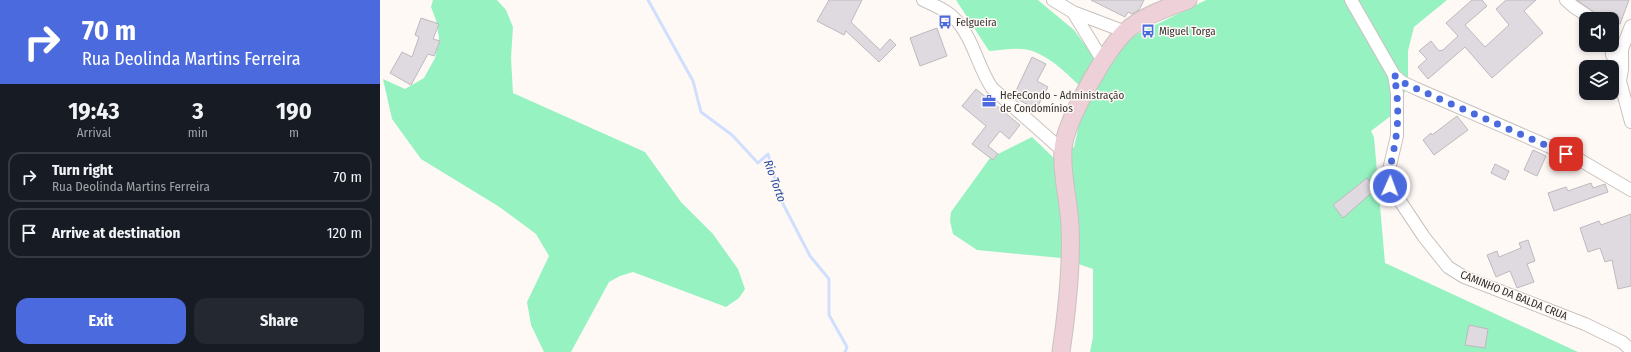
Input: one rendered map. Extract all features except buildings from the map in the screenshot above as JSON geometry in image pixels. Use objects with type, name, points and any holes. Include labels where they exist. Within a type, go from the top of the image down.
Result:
[{"type":"street","points":[[923,0],[943,9],[953,16],[965,33],[984,76],[992,88],[1062,150]]},
{"type":"street","points":[[1053,0],[1073,12],[1126,32]]},
{"type":"street","points":[[1062,352],[1069,272],[1070,226],[1062,150],[1080,102],[1103,61],[1126,32],[1147,17],[1188,0]]},
{"type":"street","name":"CAMINHO DA BALDA CRUA","points":[[1351,0],[1394,75],[1397,93],[1397,121],[1396,136],[1388,174],[1390,186],[1424,237],[1448,267],[1464,277],[1586,324],[1622,342],[1631,350]]},
{"type":"street","points":[[1566,0],[1582,12]]},
{"type":"street","points":[[1073,12],[1103,61]]},
{"type":"street","points":[[1631,26],[1622,48],[1622,69],[1620,81],[1631,122]]},
{"type":"street","points":[[1612,52],[1612,55],[1622,69]]},
{"type":"street","points":[[1394,75],[1402,82],[1417,89],[1580,160],[1631,190]]},
{"type":"green space","points":[[433,0],[497,0],[506,10],[513,27],[511,58],[513,93],[645,152],[681,202],[713,234],[738,269],[745,289],[739,298],[726,307],[633,272],[620,276],[609,282],[571,352],[544,352],[531,325],[527,302],[549,256],[536,234],[498,206],[421,159],[392,119],[383,79],[405,89],[424,78],[435,58],[439,38],[436,20],[431,7]]},
{"type":"green space","points":[[956,0],[1038,0],[1074,30],[1091,53],[1110,60],[1125,40],[1206,0],[1447,0],[1414,27],[1408,51],[1408,80],[1400,109],[1371,131],[1374,137],[1385,263],[1578,352],[1090,352],[1093,337],[1093,269],[1061,258],[977,250],[953,234],[950,221],[951,212],[990,158],[1032,137],[1056,160],[1074,147],[1086,92],[1056,64],[1035,52],[1024,49],[989,51]]},
{"type":"waterway","name":"Rio Torto","points":[[648,0],[693,81],[701,112],[732,135],[758,163],[768,154],[781,200],[810,256],[829,279],[829,315],[847,347],[845,352]]},
{"type":"place","name":"Felgueira","points":[[945,22]]},
{"type":"place","name":"Miguel Torga","points":[[1148,31]]},
{"type":"place","name":"HeFeCondo - Administração de Condomínios","points":[[989,101]]},
{"type":"route","points":[[1390,186],[1388,174],[1396,136],[1397,113],[1397,93],[1394,75],[1402,82],[1417,89],[1566,154]]}]
